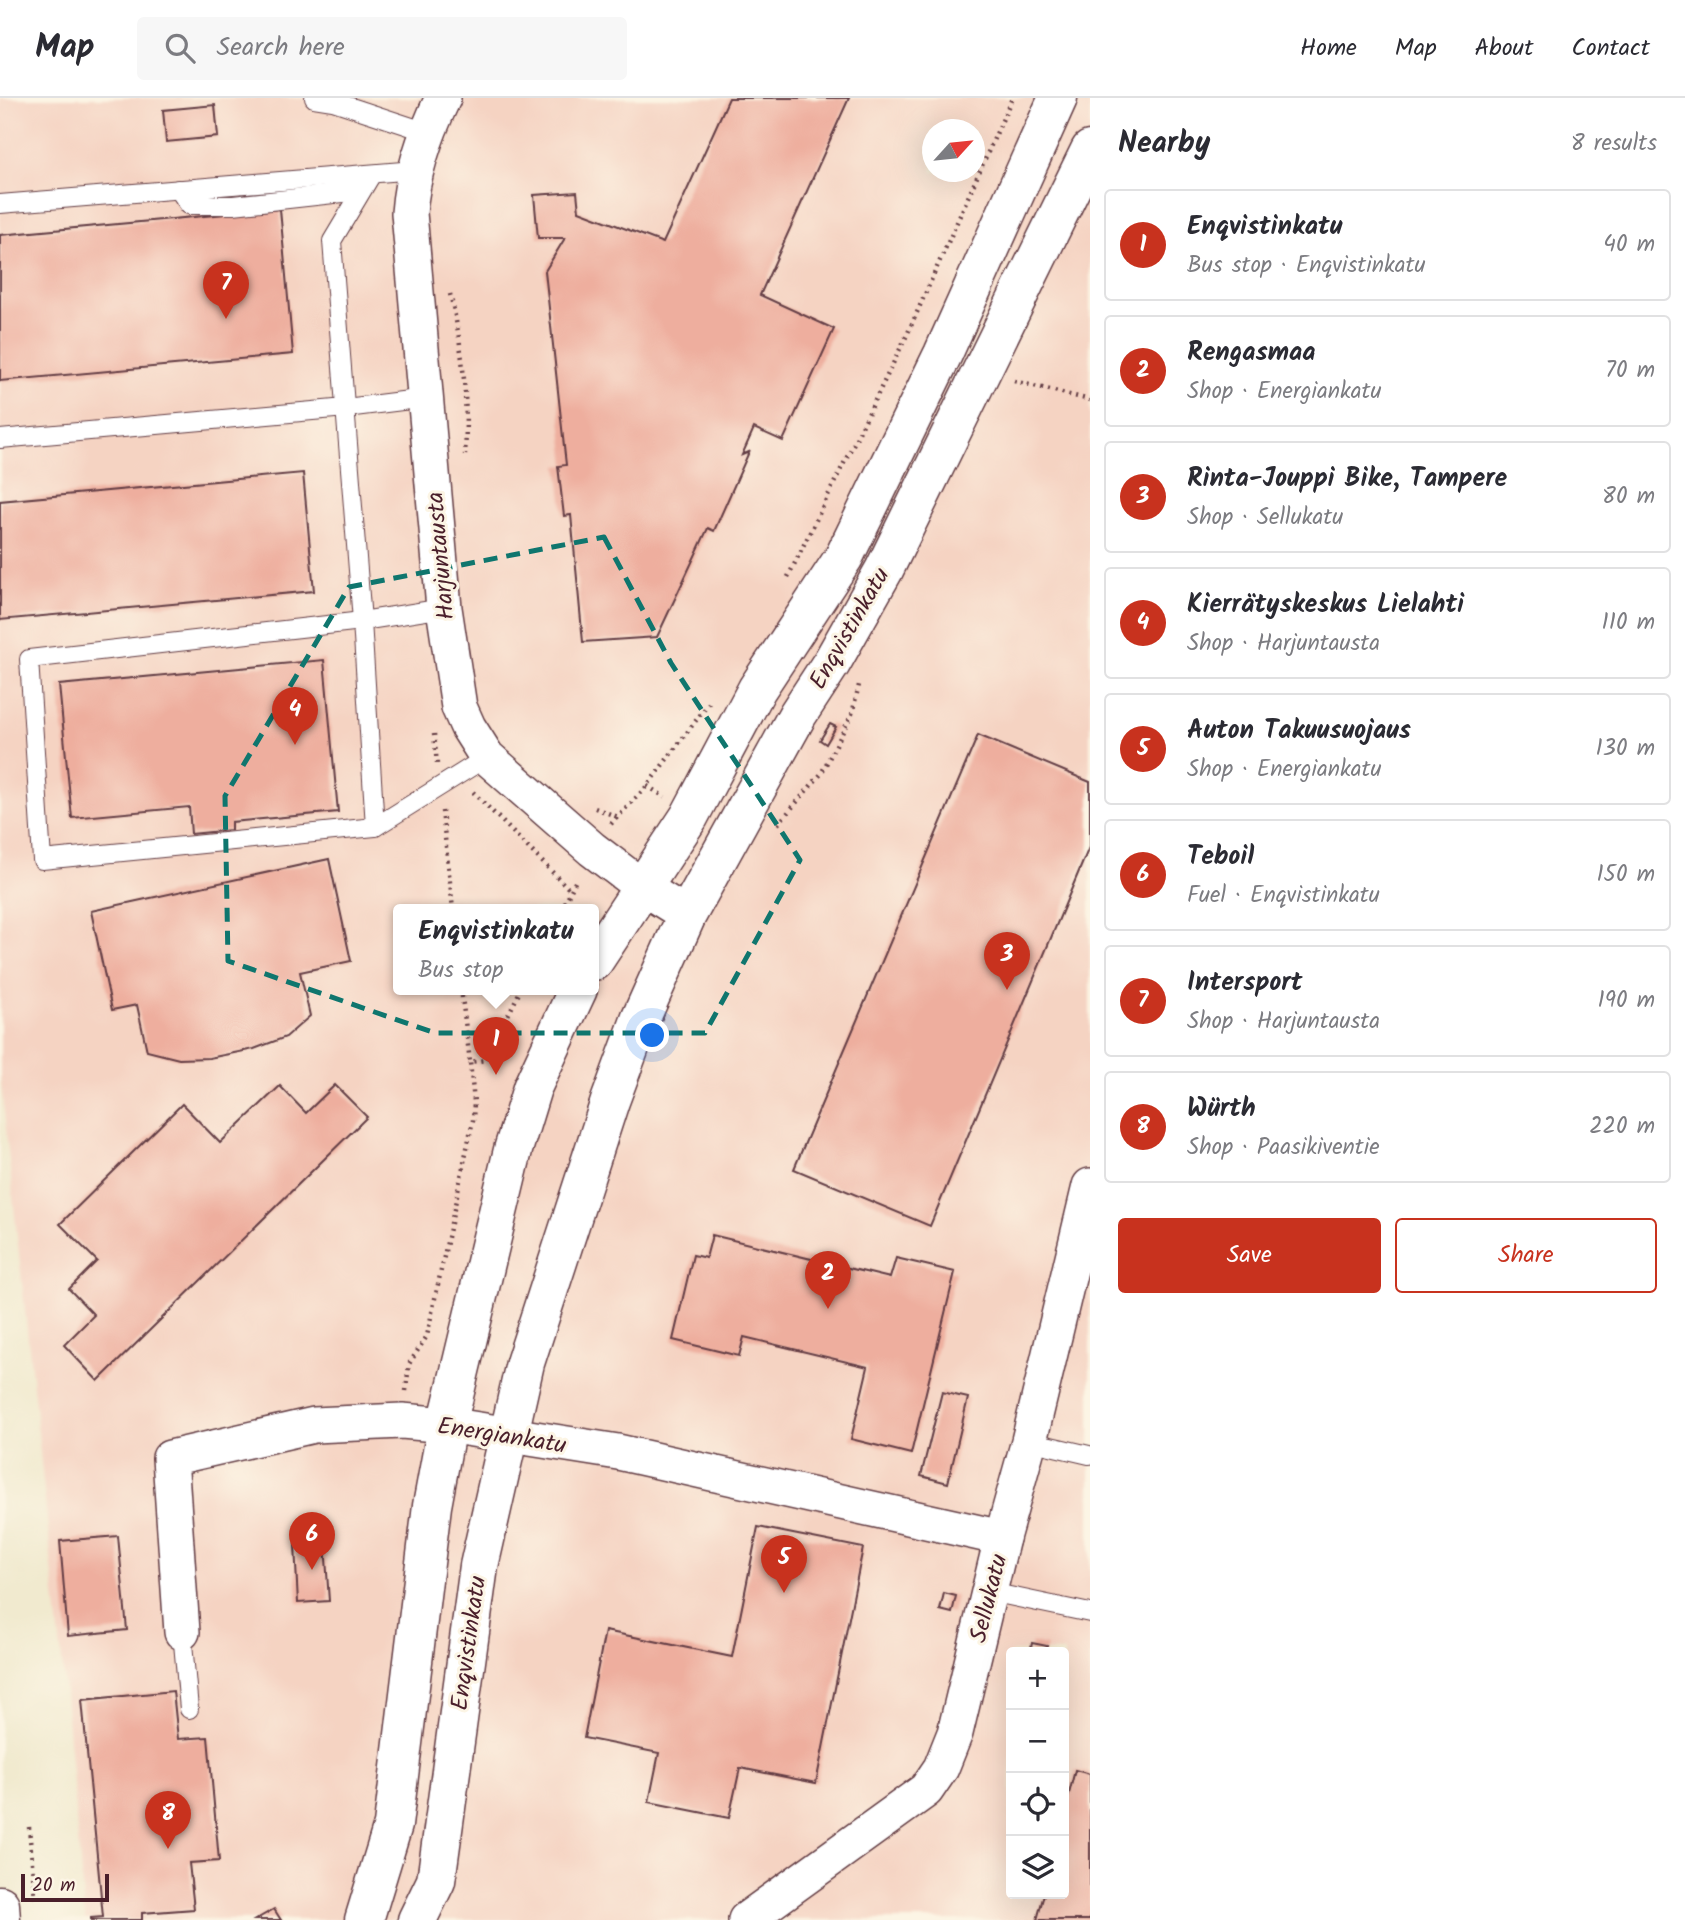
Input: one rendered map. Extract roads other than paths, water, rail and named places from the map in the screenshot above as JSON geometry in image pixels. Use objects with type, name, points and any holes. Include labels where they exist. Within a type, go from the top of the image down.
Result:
[{"type":"main road","name":"Enqvistinkatu","points":[[599,953],[689,817],[757,689],[844,557],[943,354],[1058,98]]},
{"type":"main road","name":"Enqvistinkatu","points":[[417,1920],[436,1881],[479,1566],[525,1363],[610,1101],[640,1020],[687,915],[799,713],[832,662],[884,570],[1090,150]]},
{"type":"main road","points":[[364,1920],[393,1825],[432,1506],[447,1425],[513,1150],[532,1088],[575,995]]},
{"type":"street","name":"Harjuntausta","points":[[443,98],[427,132],[415,170],[409,213],[444,608],[460,707],[468,727],[487,757],[592,849],[642,887],[687,915]]},
{"type":"street","name":"Sellukatu","points":[[746,1920],[926,1790],[941,1768],[955,1733],[1090,1186]]},
{"type":"street","name":"Energiankatu","points":[[182,1632],[170,1458],[314,1426],[402,1421],[447,1425],[618,1452],[1002,1538]]},
{"type":"lane","points":[[314,98],[333,101],[427,132]]},
{"type":"lane","points":[[0,204],[415,170]]},
{"type":"lane","points":[[372,174],[332,241],[362,621],[375,827]]},
{"type":"lane","points":[[178,189],[189,205],[233,205],[361,191]]},
{"type":"lane","points":[[0,439],[345,408],[426,398]]},
{"type":"lane","points":[[444,608],[362,621],[29,659],[42,860],[375,827],[487,757]]},
{"type":"lane","points":[[1029,1441],[1089,1455]]},
{"type":"lane","points":[[989,1592],[1090,1613]]},
{"type":"lane","points":[[182,1632],[189,1709]]},
{"type":"place","name":"Intersport","points":[[226,319]]},
{"type":"place","name":"Kierrätyskeskus Lielahti","points":[[295,745]]},
{"type":"place","name":"Rinta-Jouppi Bike, Tampere","points":[[1007,990]]},
{"type":"place","name":"Enqvistinkatu","points":[[496,1075]]},
{"type":"place","name":"Rengasmaa","points":[[828,1309]]},
{"type":"place","name":"Teboil","points":[[312,1570]]},
{"type":"place","name":"Auton Takuusuojaus","points":[[784,1593]]},
{"type":"place","name":"Würth","points":[[168,1849]]}]
